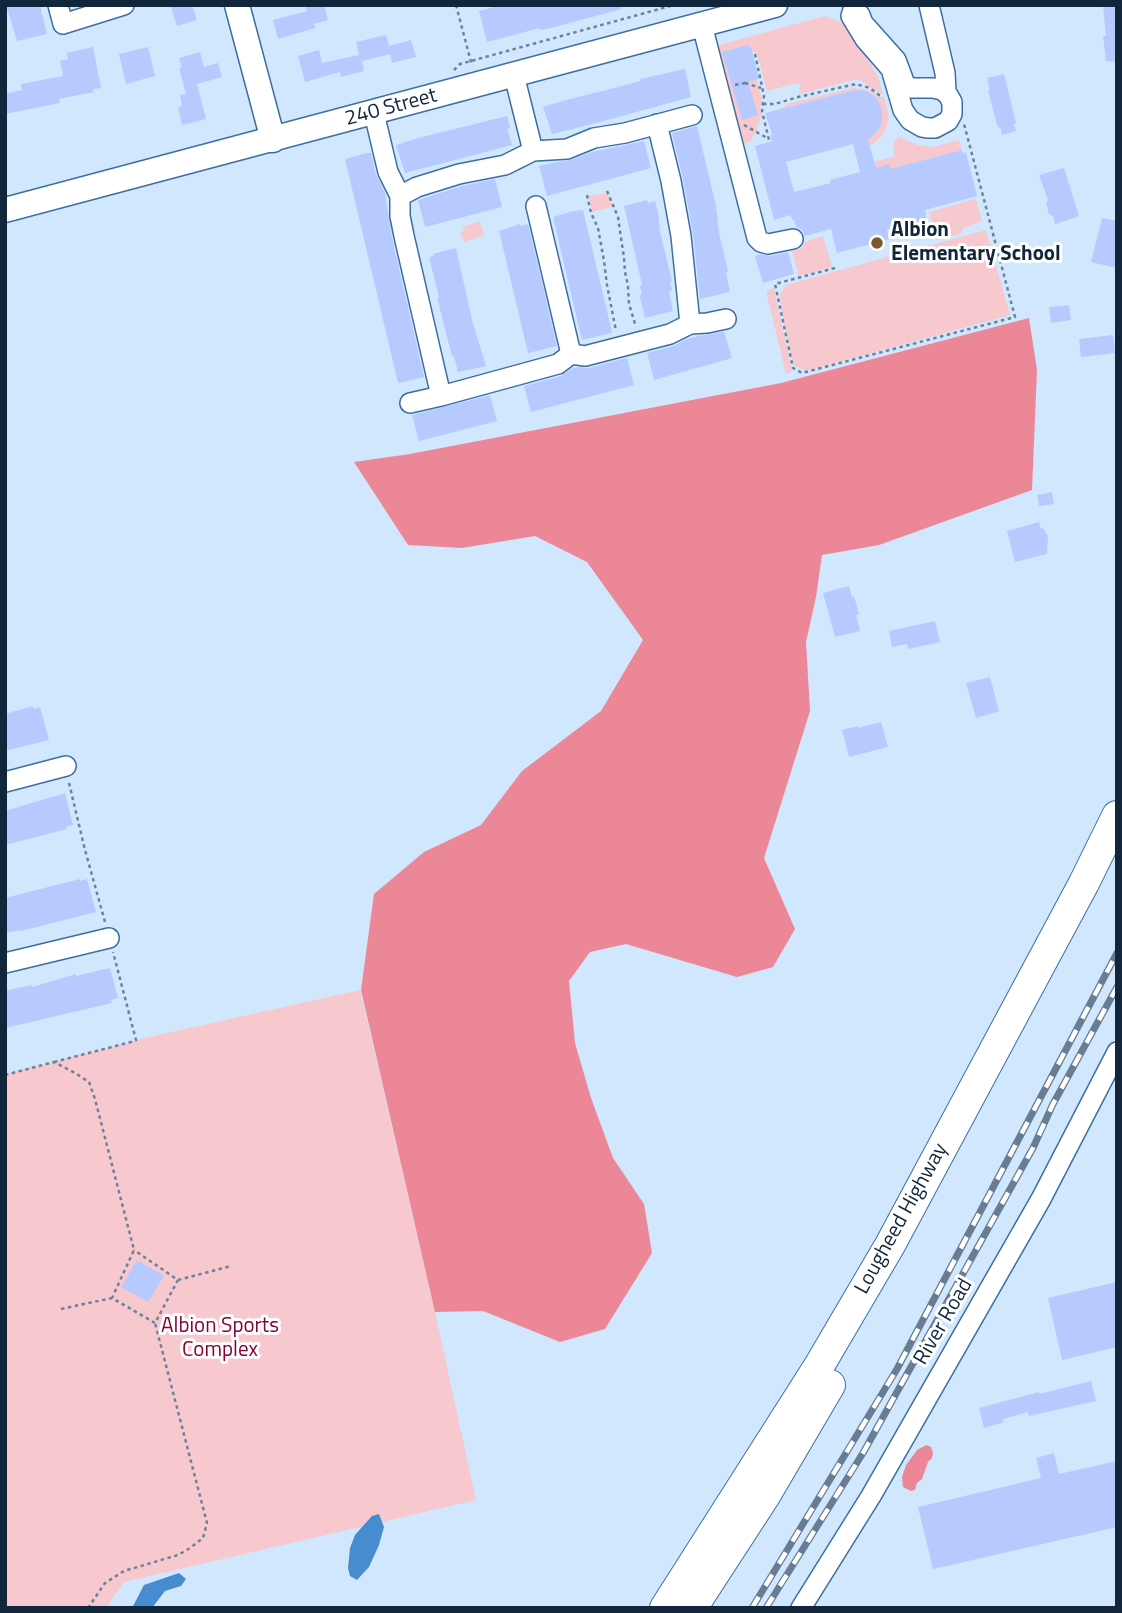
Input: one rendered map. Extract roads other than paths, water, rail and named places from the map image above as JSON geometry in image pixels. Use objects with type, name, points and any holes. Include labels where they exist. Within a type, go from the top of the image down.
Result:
[{"type":"highway","name":"Lougheed Highway","points":[[665,1608],[819,1366],[890,1245],[1117,817]]},
{"type":"highway","name":"Lougheed Highway","points":[[692,1608],[766,1494],[894,1275],[1117,859]]},
{"type":"main road","points":[[237,5],[273,140]]},
{"type":"main road","name":"240 Street","points":[[5,210],[775,5]]},
{"type":"street","points":[[60,14],[124,5]]},
{"type":"street","points":[[853,8],[851,16],[858,28],[891,69],[903,110],[910,120],[922,127],[935,128],[948,121],[953,102],[946,92],[945,73],[929,5]]},
{"type":"street","points":[[853,8],[896,60],[905,84],[910,88],[933,88],[946,92]]},
{"type":"street","points":[[702,24],[757,238],[768,244],[793,239]]},
{"type":"street","points":[[514,75],[533,151]]},
{"type":"street","points":[[374,113],[388,172],[400,196],[404,236],[441,396]]},
{"type":"street","points":[[400,196],[417,187],[459,174],[505,165],[533,151],[567,149],[594,138],[625,133],[692,115]]},
{"type":"street","points":[[657,124],[681,236],[690,324]]},
{"type":"street","points":[[536,206],[571,354]]},
{"type":"street","points":[[410,403],[558,364],[571,354],[585,356],[670,334],[690,324],[726,319]]},
{"type":"street","points":[[5,782],[65,766]]},
{"type":"street","points":[[5,963],[109,938]]},
{"type":"street","name":"River Road","points":[[801,1608],[871,1496],[1041,1199],[1117,1052]]},
{"type":"water","points":[[379,1514],[384,1527],[379,1545],[369,1567],[357,1580],[350,1576],[348,1568],[350,1548],[355,1535],[372,1516]]},
{"type":"water","points":[[179,1573],[186,1579],[181,1586],[165,1591],[152,1608],[132,1608],[144,1585]]},
{"type":"railway","points":[[752,1608],[897,1369],[1117,953]]},
{"type":"railway","points":[[766,1608],[863,1453],[1033,1148],[1053,1104],[1117,987]]},
{"type":"place","name":"Albion Elementary School","points":[[877,243]]},
{"type":"park label","name":"Albion Sports Complex","points":[[220,1339]]}]
